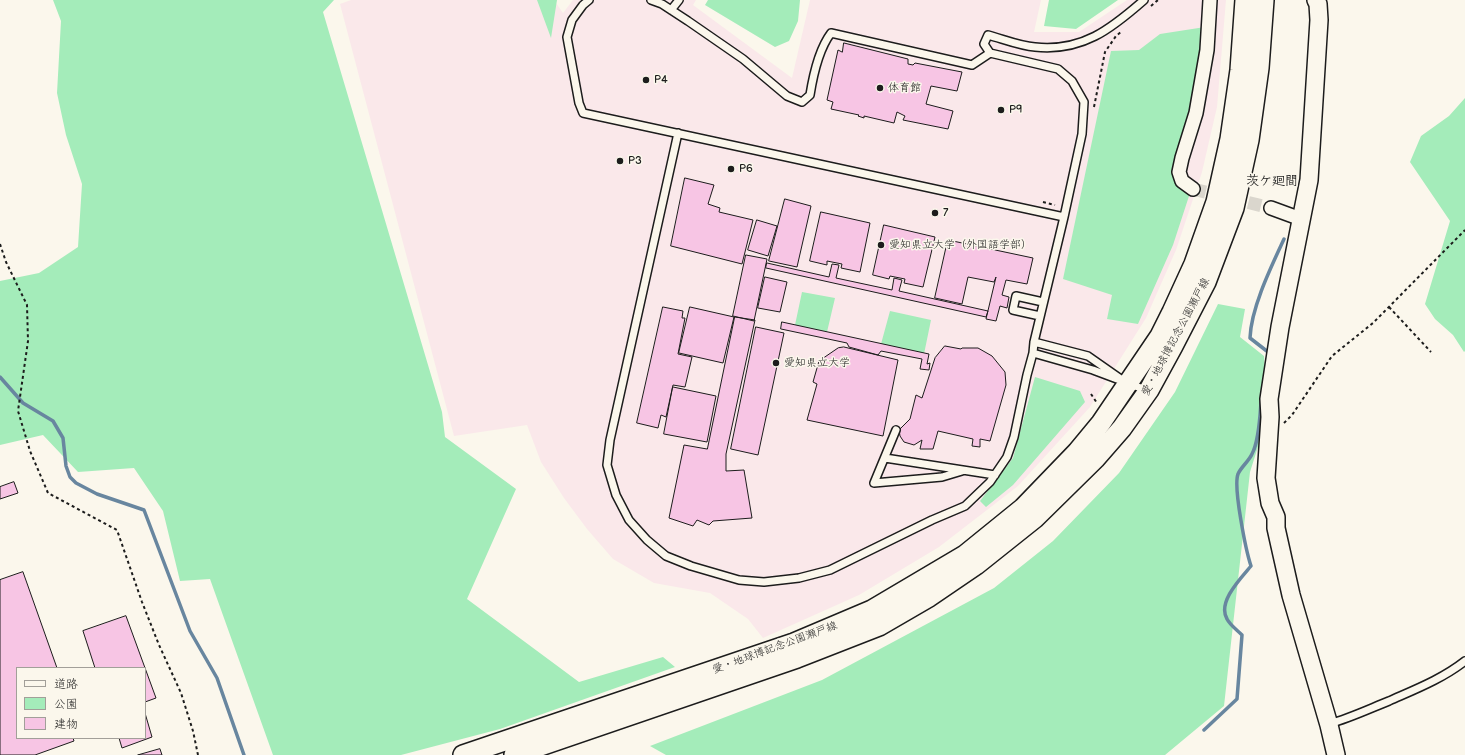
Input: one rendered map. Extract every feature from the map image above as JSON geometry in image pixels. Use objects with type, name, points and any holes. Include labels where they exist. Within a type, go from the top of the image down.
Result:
[{"type":"main road","name":"愛・地球博記念公園瀬戸線","points":[[463,755],[794,643],[872,610],[965,555],[1023,508],[1077,452],[1102,423],[1160,336],[1194,264],[1216,202],[1231,132],[1240,70],[1245,0]]},
{"type":"main road","name":"愛・地球博記念公園瀬戸線","points":[[514,755],[798,658],[885,622],[929,596],[976,565],[1035,518],[1095,459],[1122,428],[1149,390],[1206,282],[1234,208],[1249,140],[1259,68],[1264,0]]},
{"type":"street","points":[[1193,189],[1182,181],[1179,172],[1196,113],[1207,50],[1210,0]]},
{"type":"street","points":[[1316,0],[1318,4],[1319,20],[1315,60],[1309,180],[1280,327],[1268,399],[1270,418],[1267,441],[1266,478],[1270,503],[1276,517],[1276,528],[1291,595],[1329,724],[1336,755]]},
{"type":"street","points":[[1271,208],[1301,218]]},
{"type":"lane","points":[[589,0],[583,5],[572,20],[567,37],[578,104],[583,113],[1064,217]]},
{"type":"lane","points":[[651,0],[662,4],[671,10],[743,59],[788,96],[802,102],[810,95],[812,81],[824,42],[831,33],[972,65],[990,53]]},
{"type":"lane","points":[[671,10],[679,0]]},
{"type":"lane","points":[[678,133],[610,440],[607,465],[616,495],[629,520],[647,540],[666,556],[691,566],[740,580],[764,582],[799,578],[830,570],[932,520],[965,506],[990,482],[995,475],[1007,457],[1014,437],[1033,353],[1034,342],[1082,134],[1084,102],[1072,81],[1058,69],[990,53],[984,44],[988,35],[1035,47],[1067,47],[1099,35],[1144,0]]},
{"type":"lane","points":[[1040,316],[1013,310],[1016,296],[1043,302]]},
{"type":"lane","points":[[1034,342],[1088,356],[1128,384]]},
{"type":"lane","points":[[1033,353],[1093,370],[1128,384],[1149,390]]},
{"type":"lane","points":[[896,430],[874,483],[942,477],[962,471]]},
{"type":"lane","points":[[885,458],[995,475]]},
{"type":"lane","points":[[1329,724],[1346,719],[1429,684],[1465,661]]},
{"type":"path","points":[[1146,10],[1158,0]]},
{"type":"path","points":[[1092,113],[1105,52],[1116,36],[1122,31]]},
{"type":"path","points":[[1267,441],[1292,415],[1332,356],[1373,323],[1465,230]]},
{"type":"path","points":[[0,244],[6,262],[27,305],[28,341],[18,411],[30,451],[48,493],[117,530],[142,602],[181,693],[193,731],[198,755]]},
{"type":"path","points":[[1389,307],[1431,352]]},
{"type":"path","points":[[1091,394],[1099,405]]},
{"type":"shaded area","name":"愛知県立大学","points":[[351,0],[554,0],[563,13],[573,0],[696,0],[693,5],[792,78],[810,0],[1041,0],[1034,32],[1079,32],[1127,0],[1226,0],[1217,107],[1202,172],[1176,250],[1146,318],[1090,407],[1018,486],[939,547],[859,595],[763,638],[748,619],[710,593],[654,583],[613,559],[587,529],[564,498],[541,462],[527,425],[454,436],[340,4]]},
{"type":"green space","points":[[53,0],[334,0],[323,12],[442,412],[445,437],[516,489],[467,599],[579,682],[663,657],[675,667],[500,729],[401,755],[273,755],[210,579],[180,581],[163,511],[134,468],[78,472],[43,435],[0,445],[0,281],[39,273],[78,247],[82,184],[66,135],[57,93],[61,21]]},
{"type":"green space","points":[[537,0],[557,0],[551,38]]},
{"type":"green space","points":[[708,0],[800,0],[798,21],[789,41],[775,47],[705,5]]},
{"type":"green space","points":[[1049,0],[1118,0],[1076,29],[1044,26]]},
{"type":"green space","points":[[1205,27],[1203,54],[1175,166],[1190,193],[1173,245],[1138,324],[1107,319],[1112,295],[1063,279],[1111,51],[1139,50],[1160,34]]},
{"type":"green space","points":[[1465,98],[1464,352],[1453,335],[1435,319],[1425,304],[1450,221],[1410,162],[1421,136],[1449,116]]},
{"type":"green space","points":[[802,292],[835,298],[827,332],[795,325]]},
{"type":"green space","points":[[1218,304],[1245,309],[1240,337],[1264,356],[1268,415],[1250,472],[1224,706],[1165,755],[666,755],[650,746],[822,680],[994,588],[1053,541],[1119,473],[1175,392]]},
{"type":"green space","points":[[890,311],[931,320],[924,354],[881,344]]},
{"type":"green space","points":[[1035,377],[1080,391],[1085,402],[1013,485],[986,507],[980,501],[1013,458]]},
{"type":"building","name":"体育館","points":[[844,43],[908,59],[908,64],[913,65],[915,63],[962,72],[957,91],[931,86],[926,104],[953,111],[948,129],[903,120],[905,116],[897,112],[894,123],[864,116],[864,118],[858,116],[859,115],[831,109],[833,102],[827,100],[838,50],[842,52]]},
{"type":"building","points":[[685,178],[714,185],[708,204],[720,208],[719,212],[753,220],[742,264],[671,246]]},
{"type":"building","points":[[785,199],[811,206],[797,267],[769,261]]},
{"type":"building","points":[[821,212],[870,223],[860,272],[841,268],[842,264],[827,261],[827,265],[810,261]]},
{"type":"building","points":[[757,220],[777,226],[768,256],[748,250]]},
{"type":"building","points":[[884,225],[935,237],[923,287],[904,283],[905,279],[890,276],[889,279],[873,275]]},
{"type":"building","points":[[948,240],[1033,258],[1027,284],[1006,280],[1002,295],[1009,297],[1007,308],[1000,306],[996,321],[986,319],[996,277],[994,282],[968,277],[962,304],[935,298]]},
{"type":"building","points":[[746,255],[767,259],[754,321],[733,316]]},
{"type":"building","points":[[767,263],[829,277],[832,264],[839,265],[836,278],[892,290],[894,278],[902,280],[899,291],[988,311],[986,317],[766,268]]},
{"type":"building","points":[[765,277],[787,282],[780,312],[758,308]]},
{"type":"building","points":[[663,307],[683,311],[682,318],[685,318],[678,354],[692,357],[685,387],[673,385],[666,417],[661,415],[658,428],[637,423]]},
{"type":"building","points":[[690,307],[734,317],[723,363],[679,353]]},
{"type":"building","points":[[735,317],[755,320],[726,454],[726,471],[744,470],[752,518],[713,521],[709,525],[697,520],[693,526],[669,518],[684,445],[707,449]]},
{"type":"building","points":[[782,322],[929,354],[927,364],[930,363],[929,370],[920,369],[922,359],[881,351],[878,355],[849,347],[847,343],[781,329]]},
{"type":"building","points":[[756,327],[784,333],[758,455],[731,449]]},
{"type":"building","points":[[945,346],[961,349],[978,348],[992,356],[1005,372],[1006,385],[990,441],[980,439],[980,447],[972,446],[973,439],[938,431],[933,449],[920,449],[922,440],[914,445],[904,442],[900,436],[899,430],[910,419],[916,395],[922,398],[935,358]]},
{"type":"building","points":[[844,347],[898,360],[883,436],[807,420],[817,384],[813,382],[819,361],[838,348]]},
{"type":"building","points":[[673,387],[716,396],[707,442],[664,434]]},
{"type":"building","points":[[14,482],[18,493],[0,499],[0,487]]},
{"type":"building","points":[[23,572],[57,667],[16,667],[16,739],[73,739],[74,741],[35,755],[0,755],[0,580]]},
{"type":"building","points":[[126,616],[145,667],[95,667],[83,631]]},
{"type":"building","points":[[146,671],[156,698],[146,702]]},
{"type":"building","points":[[146,716],[152,737],[122,748],[119,739],[146,739]]},
{"type":"building","points":[[160,749],[162,755],[138,755]]},
{"type":"waterway","points":[[1268,354],[1268,352],[1250,338],[1251,326],[1262,288],[1284,239]]},
{"type":"waterway","points":[[0,377],[23,403],[53,421],[63,438],[66,466],[70,477],[76,483],[97,494],[144,510],[190,631],[217,678],[244,755]]},
{"type":"waterway","points":[[1204,730],[1237,699],[1242,635],[1227,619],[1225,605],[1236,584],[1251,566],[1241,519],[1237,481],[1239,471],[1251,457],[1254,449],[1259,429],[1261,402]]},
{"type":"tunnel","points":[[1193,189],[1271,208]]},
{"type":"place","name":"P4","points":[[646,80]]},
{"type":"place","name":"体育館","points":[[880,88]]},
{"type":"place","name":"P9","points":[[1001,110]]},
{"type":"place","name":"P3","points":[[620,161]]},
{"type":"place","name":"P6","points":[[731,169]]},
{"type":"place","name":"7","points":[[935,213]]},
{"type":"place","name":"愛知県立大学（外国語学部）","points":[[881,245]]},
{"type":"place","name":"愛知県立大学","points":[[776,363]]},
{"type":"district","name":"茨ケ廻間","points":[[1272,182]]}]
